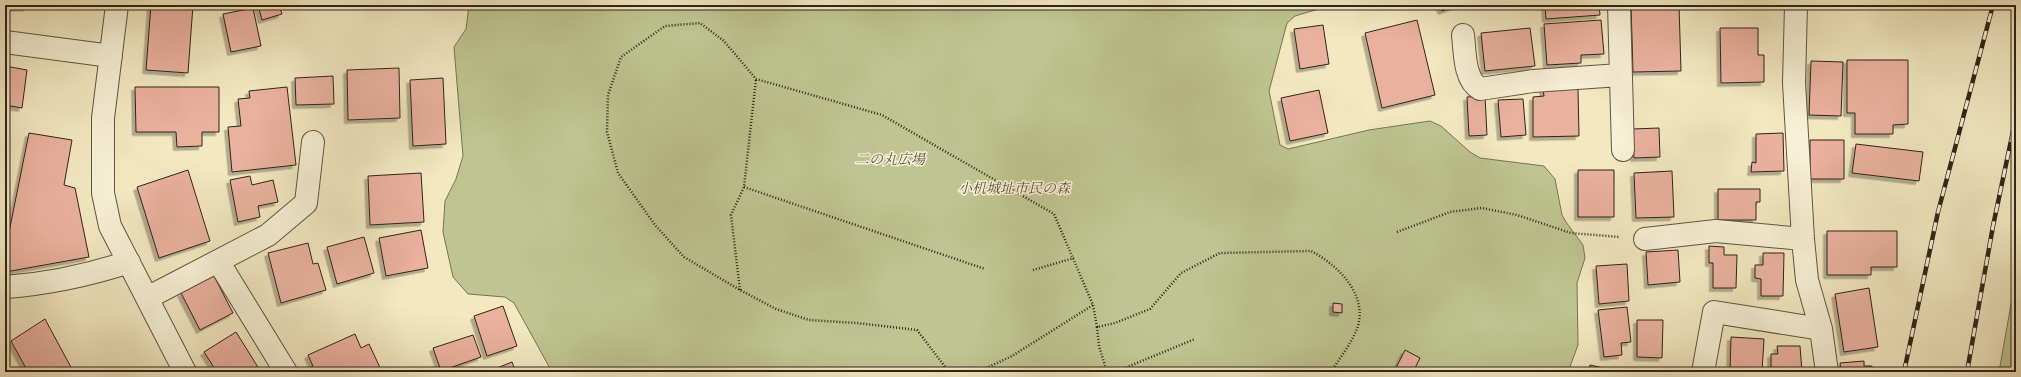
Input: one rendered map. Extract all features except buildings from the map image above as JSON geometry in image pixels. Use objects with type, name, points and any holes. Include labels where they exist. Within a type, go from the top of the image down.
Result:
[{"type":"street","points":[[117,5],[103,118],[103,193],[110,226],[185,372]]},
{"type":"street","points":[[1618,5],[1622,150]]},
{"type":"street","points":[[1796,5],[1794,83],[1803,239],[1807,280],[1820,329],[1827,372]]},
{"type":"street","points":[[1463,35],[1469,78],[1474,86],[1480,89],[1533,81],[1620,75]]},
{"type":"street","points":[[5,42],[111,56]]},
{"type":"street","points":[[147,298],[268,235],[306,203],[313,142]]},
{"type":"street","points":[[1645,239],[1716,231],[1803,239]]},
{"type":"street","points":[[218,261],[286,372]]},
{"type":"street","points":[[5,287],[58,280],[108,269],[129,262]]},
{"type":"street","points":[[1703,372],[1714,312],[1820,329]]},
{"type":"path","points":[[947,372],[946,368],[917,330],[857,323],[809,320],[776,309],[684,257],[655,225],[618,173],[607,132],[608,95],[621,57],[665,26],[700,24],[724,41],[756,79],[882,115],[1054,214],[1093,305],[1099,346],[1107,372]]},
{"type":"path","points":[[740,290],[731,215],[744,187],[756,79]]},
{"type":"path","points":[[744,187],[985,269]]},
{"type":"path","points":[[1397,232],[1450,212],[1482,208],[1518,215],[1571,233],[1645,239]]},
{"type":"path","points":[[1097,327],[1115,323],[1150,308],[1181,272],[1220,253],[1311,251],[1322,257],[1343,276],[1356,293],[1359,309],[1357,329],[1331,372]]},
{"type":"path","points":[[1033,270],[1074,258]]},
{"type":"path","points":[[978,372],[1012,356],[1093,305]]},
{"type":"path","points":[[1115,372],[1195,338]]},
{"type":"path","points":[[946,368],[957,372]]},
{"type":"green space","name":"小机城址市民の森","points":[[469,5],[1332,5],[1295,16],[1287,23],[1269,91],[1280,145],[1288,149],[1369,130],[1430,121],[1441,126],[1470,152],[1480,158],[1544,166],[1555,179],[1562,215],[1583,245],[1585,258],[1577,283],[1578,345],[1568,372],[552,372],[514,303],[505,297],[468,294],[453,277],[443,232],[445,201],[456,179],[463,156],[454,47],[466,29]]},
{"type":"green space","points":[[2016,276],[2016,372],[1999,372]]},
{"type":"railway","points":[[1904,372],[1938,212],[1993,5]]},
{"type":"railway","points":[[1967,372],[1993,226],[2016,117]]},
{"type":"park label","name":"二の丸広場","points":[[890,159]]}]
